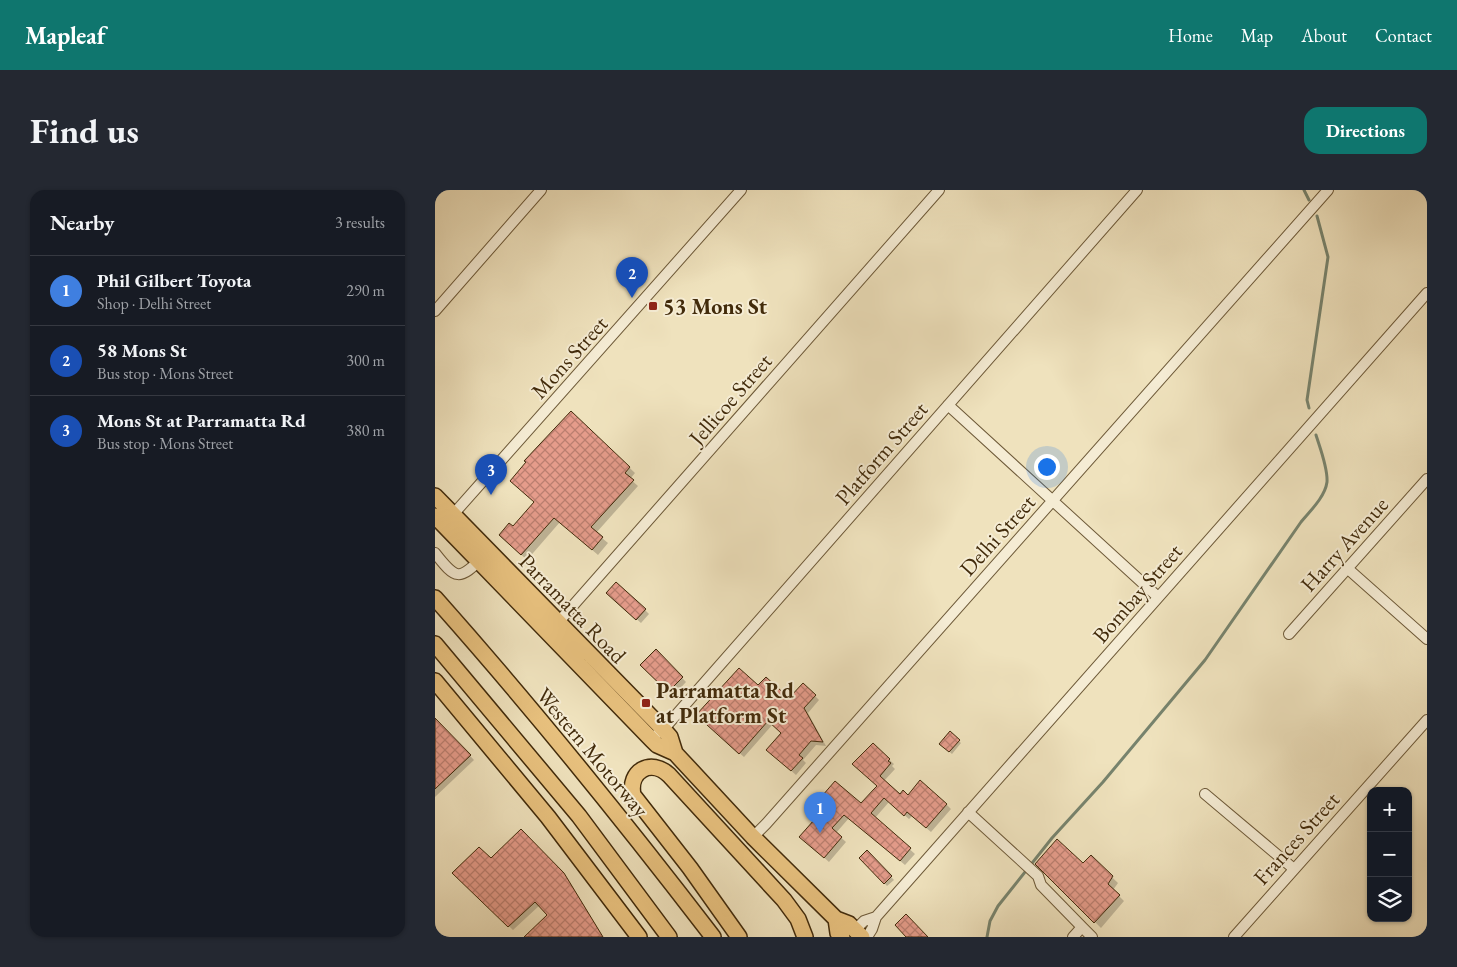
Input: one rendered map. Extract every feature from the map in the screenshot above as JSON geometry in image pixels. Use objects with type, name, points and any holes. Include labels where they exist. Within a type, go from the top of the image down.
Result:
[{"type":"highway","name":"Parramatta Road","points":[[435,496],[444,519],[484,557],[657,735],[657,745],[675,753],[753,837],[836,919],[838,933],[856,935]]},
{"type":"highway","name":"Western Motorway","points":[[435,598],[581,769],[713,937]]},
{"type":"highway","points":[[435,644],[579,816],[669,937]]},
{"type":"highway","points":[[435,681],[542,810],[639,937]]},
{"type":"highway","points":[[739,937],[690,868],[636,799],[632,788],[633,781],[636,775],[644,768],[659,768],[669,775],[788,904],[798,919],[805,937]]},
{"type":"street","points":[[435,311],[541,190]]},
{"type":"street","name":"Mons Street","points":[[444,519],[741,190]]},
{"type":"street","name":"Jellicoe Street","points":[[553,628],[939,190]]},
{"type":"street","name":"Platform Street","points":[[657,735],[1137,190]]},
{"type":"street","name":"Delhi Street","points":[[753,837],[1328,190]]},
{"type":"street","name":"Bombay Street","points":[[856,935],[864,922],[876,917],[1427,293]]},
{"type":"street","points":[[948,406],[1158,597]]},
{"type":"street","name":"Harry Avenue","points":[[1289,634],[1427,478]]},
{"type":"street","points":[[435,553],[448,570],[455,574],[466,574],[484,557]]},
{"type":"street","points":[[1347,568],[1427,639]]},
{"type":"street","name":"Frances Street","points":[[1234,937],[1427,720]]},
{"type":"street","points":[[1205,794],[1294,869]]},
{"type":"street","points":[[968,812],[1038,876],[1041,885],[1092,937]]},
{"type":"street","points":[[1073,937],[1082,927]]},
{"type":"building","points":[[571,411],[630,467],[625,473],[634,480],[591,527],[603,537],[592,550],[554,518],[521,555],[499,535],[509,523],[513,526],[534,502],[510,481],[526,462],[524,461]]},
{"type":"building","points":[[616,582],[646,609],[636,620],[606,593]]},
{"type":"building","points":[[656,649],[683,677],[668,692],[640,665]]},
{"type":"building","points":[[739,668],[758,685],[766,677],[789,698],[803,683],[816,695],[804,708],[823,742],[811,741],[799,755],[803,758],[791,771],[766,750],[781,733],[768,721],[739,754],[696,715]]},
{"type":"building","points":[[435,718],[471,755],[435,789]]},
{"type":"building","points":[[950,731],[960,740],[949,752],[939,744]]},
{"type":"building","points":[[873,743],[890,759],[888,761],[891,763],[880,776],[900,794],[903,790],[908,795],[920,780],[947,804],[926,828],[907,812],[904,816],[884,798],[871,813],[911,848],[900,861],[844,815],[832,828],[842,837],[824,858],[799,837],[829,803],[822,796],[835,781],[861,803],[877,786],[852,764]]},
{"type":"building","points":[[521,829],[564,873],[603,937],[524,937],[547,915],[535,902],[508,927],[452,873],[479,847],[491,858]]},
{"type":"building","points":[[1057,839],[1083,863],[1091,855],[1113,876],[1108,884],[1120,895],[1094,923],[1035,864]]},
{"type":"building","points":[[867,850],[892,876],[884,884],[859,858]]},
{"type":"building","points":[[906,914],[928,937],[906,937],[895,925]]},
{"type":"waterway","points":[[1304,190],[1309,200]]},
{"type":"waterway","points":[[1309,408],[1307,400],[1328,257],[1317,216]]},
{"type":"waterway","points":[[987,937],[990,921],[998,906],[1052,838],[1103,782],[1205,660],[1301,522],[1320,498],[1326,488],[1327,476],[1316,435]]},
{"type":"place","name":"58 Mons St","points":[[632,298]]},
{"type":"place","name":"53 Mons St","points":[[653,306]]},
{"type":"place","name":"Mons St at Parramatta Rd","points":[[491,495]]},
{"type":"place","name":"Parramatta Rd at Platform St","points":[[646,703]]},
{"type":"place","name":"Phil Gilbert Toyota","points":[[820,833]]}]
